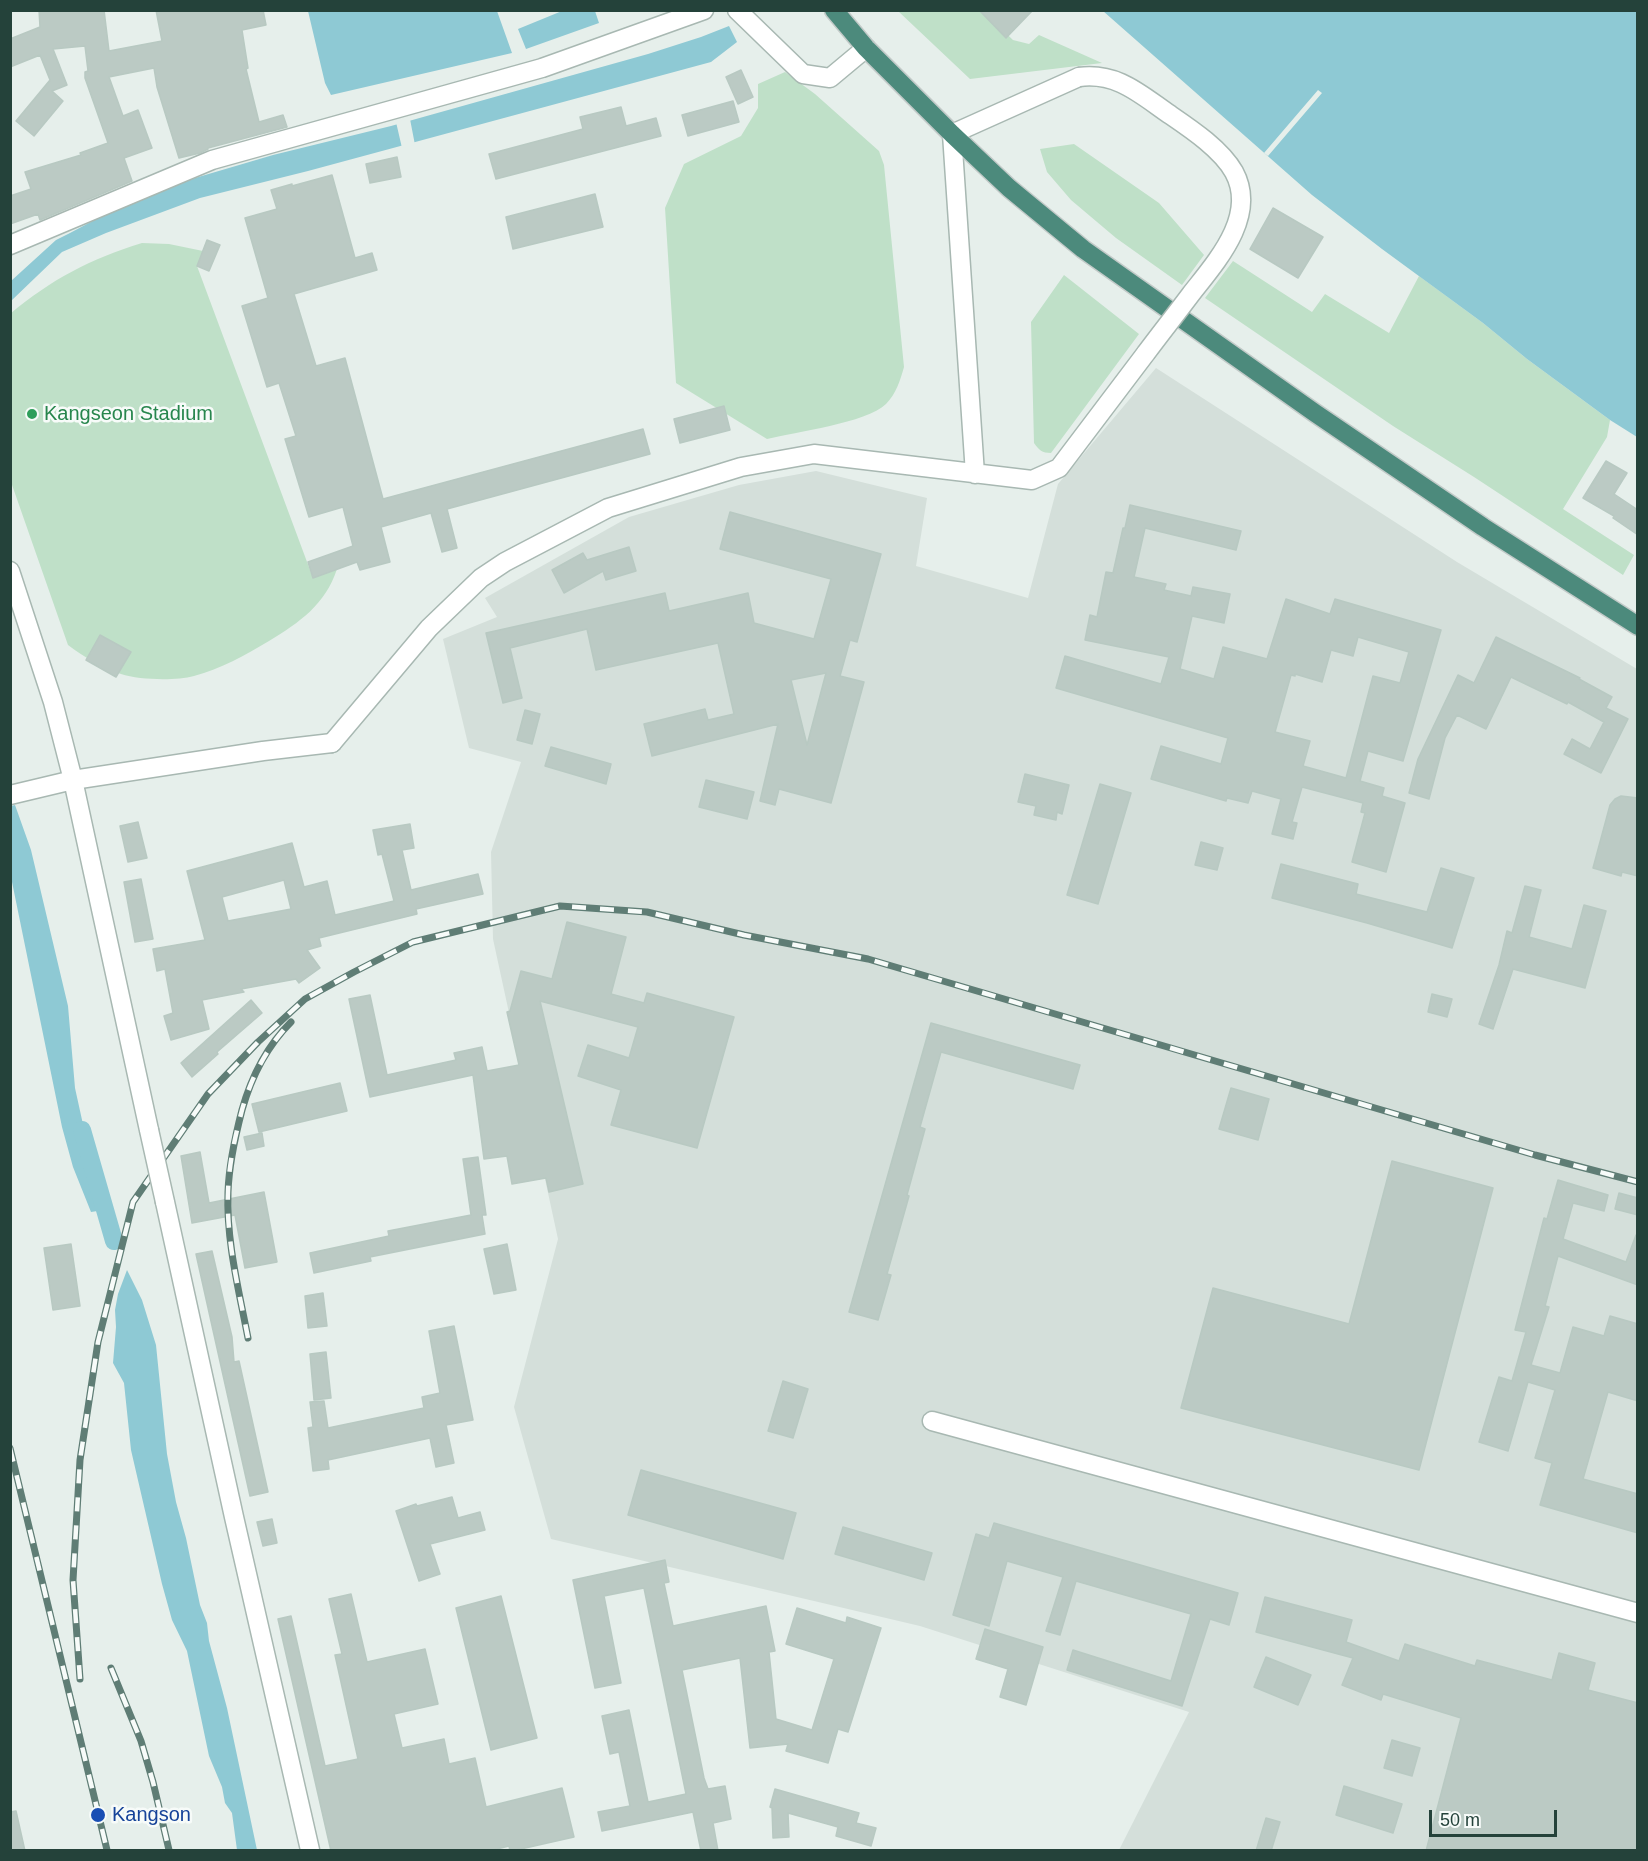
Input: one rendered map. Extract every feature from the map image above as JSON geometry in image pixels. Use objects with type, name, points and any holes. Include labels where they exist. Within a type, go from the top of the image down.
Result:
[{"type":"highway","points":[[834,10],[866,48],[952,134],[1009,188],[1083,249],[1454,507],[1638,626]]},
{"type":"street","points":[[10,245],[212,160],[542,68],[704,10]]},
{"type":"street","points":[[736,10],[803,74],[830,78],[866,48]]},
{"type":"street","points":[[10,795],[73,780],[263,751],[332,743],[429,628],[481,578],[505,562],[608,508],[741,467],[814,454],[975,474],[1032,480],[1059,468],[1222,254],[1234,232],[1240,211],[1240,191],[1234,172],[1204,139],[1131,87],[1113,79],[1094,75],[1079,77],[952,134],[975,474]]},
{"type":"street","points":[[10,571],[53,702],[73,780],[234,1517],[310,1851]]},
{"type":"street","points":[[932,1421],[1638,1613]]},
{"type":"shaded area","points":[[1156,368],[1457,562],[1637,669],[1637,1850],[1119,1850],[1189,1712],[920,1626],[551,1539],[514,1407],[558,1239],[493,939],[491,852],[521,762],[469,748],[443,639],[497,617],[485,598],[629,517],[739,485],[816,471],[927,498],[916,566],[1028,598],[1058,484]]},
{"type":"green space","points":[[898,11],[983,11],[1013,40],[1029,44],[1039,35],[1102,63],[970,79]]},
{"type":"green space","points":[[785,72],[815,94],[879,151],[884,165],[904,367],[892,396],[876,411],[847,422],[767,439],[676,383],[665,208],[684,164],[741,136],[758,108],[758,84]]},
{"type":"green space","points":[[1074,144],[1159,203],[1204,255],[1182,285],[1116,238],[1071,200],[1047,172],[1040,149]]},
{"type":"green space","points":[[142,243],[169,244],[203,251],[197,266],[313,578],[337,569],[326,593],[291,627],[223,666],[177,679],[147,679],[121,674],[93,662],[68,645],[11,482],[10,314],[41,290],[72,271]]},
{"type":"green space","points":[[1233,261],[1312,312],[1325,294],[1389,333],[1419,276],[1610,420],[1607,437],[1563,509],[1634,555],[1623,575],[1393,426],[1205,298]]},
{"type":"green space","points":[[1064,275],[1139,334],[1051,453],[1048,453],[1041,451],[1034,443],[1031,322]]},
{"type":"water","points":[[308,11],[497,11],[512,53],[331,95],[325,83]]},
{"type":"water","points":[[562,11],[595,11],[599,23],[526,49],[518,29]]},
{"type":"water","points":[[1103,11],[1637,11],[1637,437],[1527,359],[1483,323],[1312,195]]},
{"type":"water","points":[[729,26],[737,42],[711,62],[200,198],[106,233],[62,252],[11,301],[11,281],[56,240],[102,216],[195,178],[648,54]]},
{"type":"water","points":[[15,805],[31,850],[68,1006],[75,1088],[104,1210],[91,1212],[73,1167],[62,1127],[11,877],[11,806]]},
{"type":"water","points":[[127,1270],[142,1300],[156,1345],[167,1454],[176,1502],[227,1708],[257,1850],[237,1850],[232,1813],[225,1803],[222,1787],[209,1756],[187,1651],[172,1620],[131,1450],[124,1383],[113,1363],[115,1310]]},
{"type":"pier","points":[[1318,90],[1322,93],[1268,156],[1264,153]]},
{"type":"pier","points":[[410,119],[415,145],[402,148],[396,122]]},
{"type":"building","points":[[39,10],[104,10],[109,51],[162,41],[156,10],[263,10],[266,25],[242,30],[248,68],[246,69],[259,122],[283,115],[287,127],[179,158],[157,87],[154,68],[109,77],[123,116],[138,110],[152,148],[124,158],[132,181],[40,220],[38,214],[10,224],[10,196],[31,189],[25,172],[81,155],[80,153],[108,143],[85,78],[85,72],[88,71],[85,46],[53,49],[67,85],[52,91],[63,101],[34,136],[16,121],[50,80],[40,55],[10,67],[10,39],[40,27]]},
{"type":"building","points":[[979,10],[1033,10],[1006,38]]},
{"type":"building","points":[[741,70],[753,97],[738,104],[726,77]]},
{"type":"building","points":[[733,101],[739,122],[688,136],[682,115]]},
{"type":"building","points":[[621,107],[626,126],[656,118],[661,136],[496,179],[489,154],[583,129],[580,117]]},
{"type":"building","points":[[397,157],[401,177],[370,183],[366,164]]},
{"type":"building","points":[[332,175],[355,258],[372,253],[377,270],[294,294],[316,366],[345,358],[383,499],[643,429],[650,454],[447,509],[457,548],[442,552],[431,513],[381,527],[390,562],[360,570],[357,562],[313,578],[308,562],[353,546],[343,507],[309,517],[285,439],[296,436],[279,383],[267,387],[242,306],[268,298],[245,218],[277,209],[271,190]]},
{"type":"building","points":[[595,194],[603,227],[513,249],[506,217]]},
{"type":"building","points":[[1273,208],[1323,237],[1298,278],[1250,249]]},
{"type":"building","points":[[207,240],[220,245],[209,271],[197,266]]},
{"type":"building","points":[[724,406],[730,430],[680,443],[674,419]]},
{"type":"building","points":[[1606,461],[1627,473],[1614,494],[1638,510],[1638,535],[1613,518],[1614,516],[1583,498]]},
{"type":"building","points":[[1130,505],[1241,531],[1236,550],[1145,528],[1134,577],[1166,584],[1164,590],[1191,596],[1193,587],[1230,594],[1224,623],[1192,616],[1180,669],[1214,679],[1223,647],[1267,659],[1286,599],[1330,614],[1335,599],[1441,630],[1403,761],[1368,751],[1360,781],[1384,788],[1382,796],[1405,803],[1386,872],[1352,862],[1365,813],[1361,812],[1363,803],[1302,787],[1292,822],[1297,823],[1293,839],[1272,834],[1281,799],[1252,791],[1248,803],[1227,798],[1226,801],[1151,779],[1161,746],[1221,764],[1228,738],[1056,688],[1065,656],[1161,684],[1169,657],[1085,640],[1090,615],[1097,617],[1106,572],[1113,573],[1123,528],[1125,528]],"holes":[[[1358,637],[1409,652],[1400,683],[1373,676],[1346,778],[1303,766],[1310,741],[1275,732],[1291,675],[1295,676],[1295,674],[1322,682],[1331,650],[1353,656]]]},
{"type":"building","points":[[730,512],[881,554],[857,642],[850,640],[840,676],[864,682],[831,803],[779,789],[775,805],[760,801],[778,724],[652,756],[644,724],[705,709],[708,720],[734,714],[718,643],[596,670],[587,629],[510,648],[522,698],[503,703],[486,633],[665,593],[669,611],[748,593],[754,623],[814,639],[831,579],[720,549]],"holes":[[[826,673],[807,745],[791,680]]]},
{"type":"building","points":[[629,547],[636,571],[606,580],[603,571],[564,593],[552,570],[583,553],[587,560]]},
{"type":"building","points":[[100,635],[131,652],[116,677],[86,660]]},
{"type":"building","points":[[1496,637],[1580,678],[1612,697],[1606,708],[1628,719],[1601,773],[1564,754],[1572,739],[1590,749],[1604,722],[1568,702],[1567,704],[1511,677],[1486,729],[1457,715],[1445,738],[1429,799],[1409,793],[1418,759],[1458,675],[1474,683]]},
{"type":"building","points":[[525,710],[540,714],[532,744],[517,740]]},
{"type":"building","points":[[551,747],[611,764],[606,784],[545,766]]},
{"type":"building","points":[[1025,774],[1069,785],[1062,814],[1057,812],[1056,820],[1034,815],[1036,806],[1018,802]]},
{"type":"building","points":[[706,780],[754,792],[747,819],[699,807]]},
{"type":"building","points":[[1100,784],[1131,793],[1098,904],[1067,895]]},
{"type":"building","points":[[1621,796],[1638,798],[1638,876],[1622,872],[1621,876],[1593,868],[1610,805]]},
{"type":"building","points":[[138,822],[147,858],[128,862],[120,826]]},
{"type":"building","points":[[410,824],[414,848],[402,850],[411,890],[478,874],[483,894],[416,909],[417,914],[319,938],[321,946],[307,950],[320,968],[299,983],[296,979],[241,989],[244,992],[202,1000],[209,1029],[171,1040],[164,1016],[173,1013],[165,969],[157,971],[153,949],[205,940],[187,871],[292,843],[304,887],[327,881],[335,915],[394,901],[382,854],[378,855],[373,830]],"holes":[[[284,880],[291,909],[228,921],[222,897]]]},
{"type":"building","points":[[1201,842],[1223,848],[1217,870],[1195,865]]},
{"type":"building","points":[[1281,864],[1358,884],[1356,894],[1427,912],[1441,868],[1474,878],[1452,948],[1272,898]]},
{"type":"building","points":[[141,879],[153,939],[135,942],[124,882]]},
{"type":"building","points":[[1525,886],[1541,890],[1529,937],[1572,949],[1584,905],[1606,911],[1585,988],[1513,969],[1493,1029],[1479,1024],[1499,965],[1507,931],[1512,933]]},
{"type":"building","points":[[567,922],[626,937],[611,994],[644,1003],[647,993],[734,1017],[697,1148],[611,1125],[621,1090],[578,1076],[588,1045],[629,1058],[638,1027],[540,1001],[583,1184],[549,1192],[546,1178],[512,1184],[507,1156],[484,1159],[473,1075],[370,1097],[349,999],[370,995],[387,1075],[456,1060],[454,1053],[482,1047],[487,1071],[519,1065],[507,1012],[510,1011],[521,971],[552,979]]},
{"type":"building","points":[[1432,994],[1452,999],[1447,1017],[1428,1012]]},
{"type":"building","points":[[251,1000],[262,1013],[192,1077],[181,1063]]},
{"type":"building","points":[[931,1023],[1080,1065],[1073,1089],[941,1052],[920,1127],[925,1129],[887,1274],[891,1275],[878,1320],[849,1312]]},
{"type":"building","points":[[340,1083],[347,1111],[259,1132],[252,1104]]},
{"type":"building","points":[[1231,1088],[1269,1099],[1258,1140],[1219,1129]]},
{"type":"building","points":[[262,1133],[264,1146],[247,1150],[244,1137]]},
{"type":"building","points":[[200,1152],[209,1203],[264,1192],[277,1262],[245,1268],[235,1215],[192,1223],[181,1156]]},
{"type":"building","points":[[478,1157],[486,1215],[482,1215],[485,1234],[370,1257],[371,1261],[314,1273],[310,1253],[389,1236],[388,1231],[471,1215],[463,1159]]},
{"type":"building","points":[[1392,1161],[1493,1188],[1419,1470],[1181,1408],[1213,1288],[1349,1324]]},
{"type":"building","points":[[1558,1180],[1608,1195],[1604,1211],[1573,1203],[1563,1239],[1626,1262],[1636,1235],[1638,1235],[1638,1285],[1558,1256],[1545,1306],[1549,1307],[1531,1365],[1560,1373],[1573,1327],[1604,1336],[1610,1316],[1638,1324],[1638,1401],[1608,1392],[1583,1479],[1638,1494],[1638,1533],[1540,1505],[1552,1463],[1535,1458],[1555,1390],[1528,1382],[1508,1451],[1479,1442],[1499,1377],[1512,1381],[1526,1332],[1515,1330],[1544,1218],[1547,1219]]},
{"type":"building","points":[[1619,1193],[1638,1198],[1638,1215],[1615,1209]]},
{"type":"building","points":[[71,1244],[80,1306],[53,1310],[44,1248]]},
{"type":"building","points":[[507,1244],[516,1290],[494,1294],[484,1249]]},
{"type":"building","points":[[212,1251],[232,1337],[234,1362],[239,1361],[268,1492],[250,1496],[196,1254]]},
{"type":"building","points":[[323,1293],[327,1326],[308,1328],[305,1296]]},
{"type":"building","points":[[454,1326],[473,1420],[446,1425],[454,1463],[436,1467],[430,1438],[328,1460],[329,1469],[313,1471],[308,1428],[313,1427],[310,1402],[324,1401],[328,1428],[424,1408],[422,1397],[440,1393],[429,1331]]},
{"type":"building","points":[[326,1352],[331,1398],[314,1400],[310,1354]]},
{"type":"building","points":[[783,1381],[808,1389],[793,1438],[768,1431]]},
{"type":"building","points":[[641,1470],[796,1513],[783,1559],[628,1515]]},
{"type":"building","points":[[452,1497],[458,1518],[480,1512],[485,1530],[430,1544],[440,1574],[419,1581],[396,1511],[416,1504],[417,1506]]},
{"type":"building","points":[[272,1519],[277,1543],[263,1546],[257,1522]]},
{"type":"building","points":[[994,1523],[1238,1593],[1229,1625],[1210,1619],[1182,1706],[1067,1670],[1073,1650],[1171,1681],[1191,1614],[1076,1581],[1060,1635],[1046,1631],[1063,1577],[1007,1561],[989,1626],[953,1615],[976,1534],[989,1538]]},
{"type":"building","points":[[843,1527],[932,1553],[924,1580],[835,1554]]},
{"type":"building","points":[[665,1560],[669,1582],[664,1583],[673,1626],[766,1606],[775,1651],[769,1652],[776,1719],[812,1730],[834,1659],[786,1644],[797,1608],[846,1623],[847,1617],[881,1628],[848,1732],[838,1729],[828,1763],[786,1751],[788,1744],[750,1748],[740,1658],[682,1670],[708,1789],[725,1786],[731,1819],[713,1823],[718,1851],[701,1851],[693,1812],[602,1831],[598,1812],[630,1806],[619,1752],[610,1754],[602,1716],[629,1710],[648,1802],[686,1794],[644,1588],[604,1596],[621,1683],[595,1688],[573,1580]]},
{"type":"building","points":[[351,1594],[367,1662],[425,1649],[438,1704],[394,1714],[402,1748],[444,1739],[449,1764],[475,1758],[486,1807],[562,1788],[574,1837],[512,1851],[509,1846],[489,1851],[331,1851],[278,1619],[291,1616],[325,1766],[358,1759],[335,1655],[342,1654],[329,1599]]},
{"type":"building","points":[[501,1596],[537,1738],[491,1750],[456,1608]]},
{"type":"building","points":[[1265,1597],[1352,1620],[1346,1642],[1399,1661],[1405,1644],[1475,1666],[1477,1660],[1552,1680],[1559,1653],[1595,1663],[1588,1690],[1638,1703],[1638,1851],[1426,1851],[1461,1718],[1383,1694],[1381,1700],[1342,1685],[1353,1658],[1256,1632]]},
{"type":"building","points":[[985,1629],[1043,1647],[1026,1705],[1000,1697],[1008,1669],[976,1659]]},
{"type":"building","points":[[1266,1657],[1311,1675],[1298,1705],[1254,1687]]},
{"type":"building","points":[[1392,1740],[1420,1748],[1412,1776],[1384,1768]]},
{"type":"building","points":[[1344,1786],[1402,1804],[1393,1833],[1336,1815]]},
{"type":"building","points":[[775,1789],[859,1813],[856,1823],[876,1828],[871,1846],[836,1836],[838,1827],[788,1813],[789,1837],[773,1838],[772,1808],[770,1807]]},
{"type":"building","points":[[16,1811],[25,1851],[10,1851],[10,1812]]},
{"type":"building","points":[[1266,1818],[1280,1822],[1271,1851],[1256,1851]]},
{"type":"waterway","points":[[82,1130],[114,1241]]},
{"type":"railway","points":[[80,1679],[73,1580],[80,1460],[98,1342],[133,1202],[208,1094],[258,1042],[305,999],[413,942],[560,906],[647,912],[744,935],[868,959],[1535,1155],[1638,1182]]},
{"type":"railway","points":[[248,1338],[229,1228],[228,1192],[231,1160],[242,1110],[255,1074],[274,1041],[291,1022]]},
{"type":"railway","points":[[10,1448],[107,1850]]},
{"type":"railway","points":[[111,1668],[141,1741],[169,1850]]},
{"type":"place","name":"Kangseon Stadium","points":[[32,414]]},
{"type":"place","name":"Kangson","points":[[98,1815]]}]
